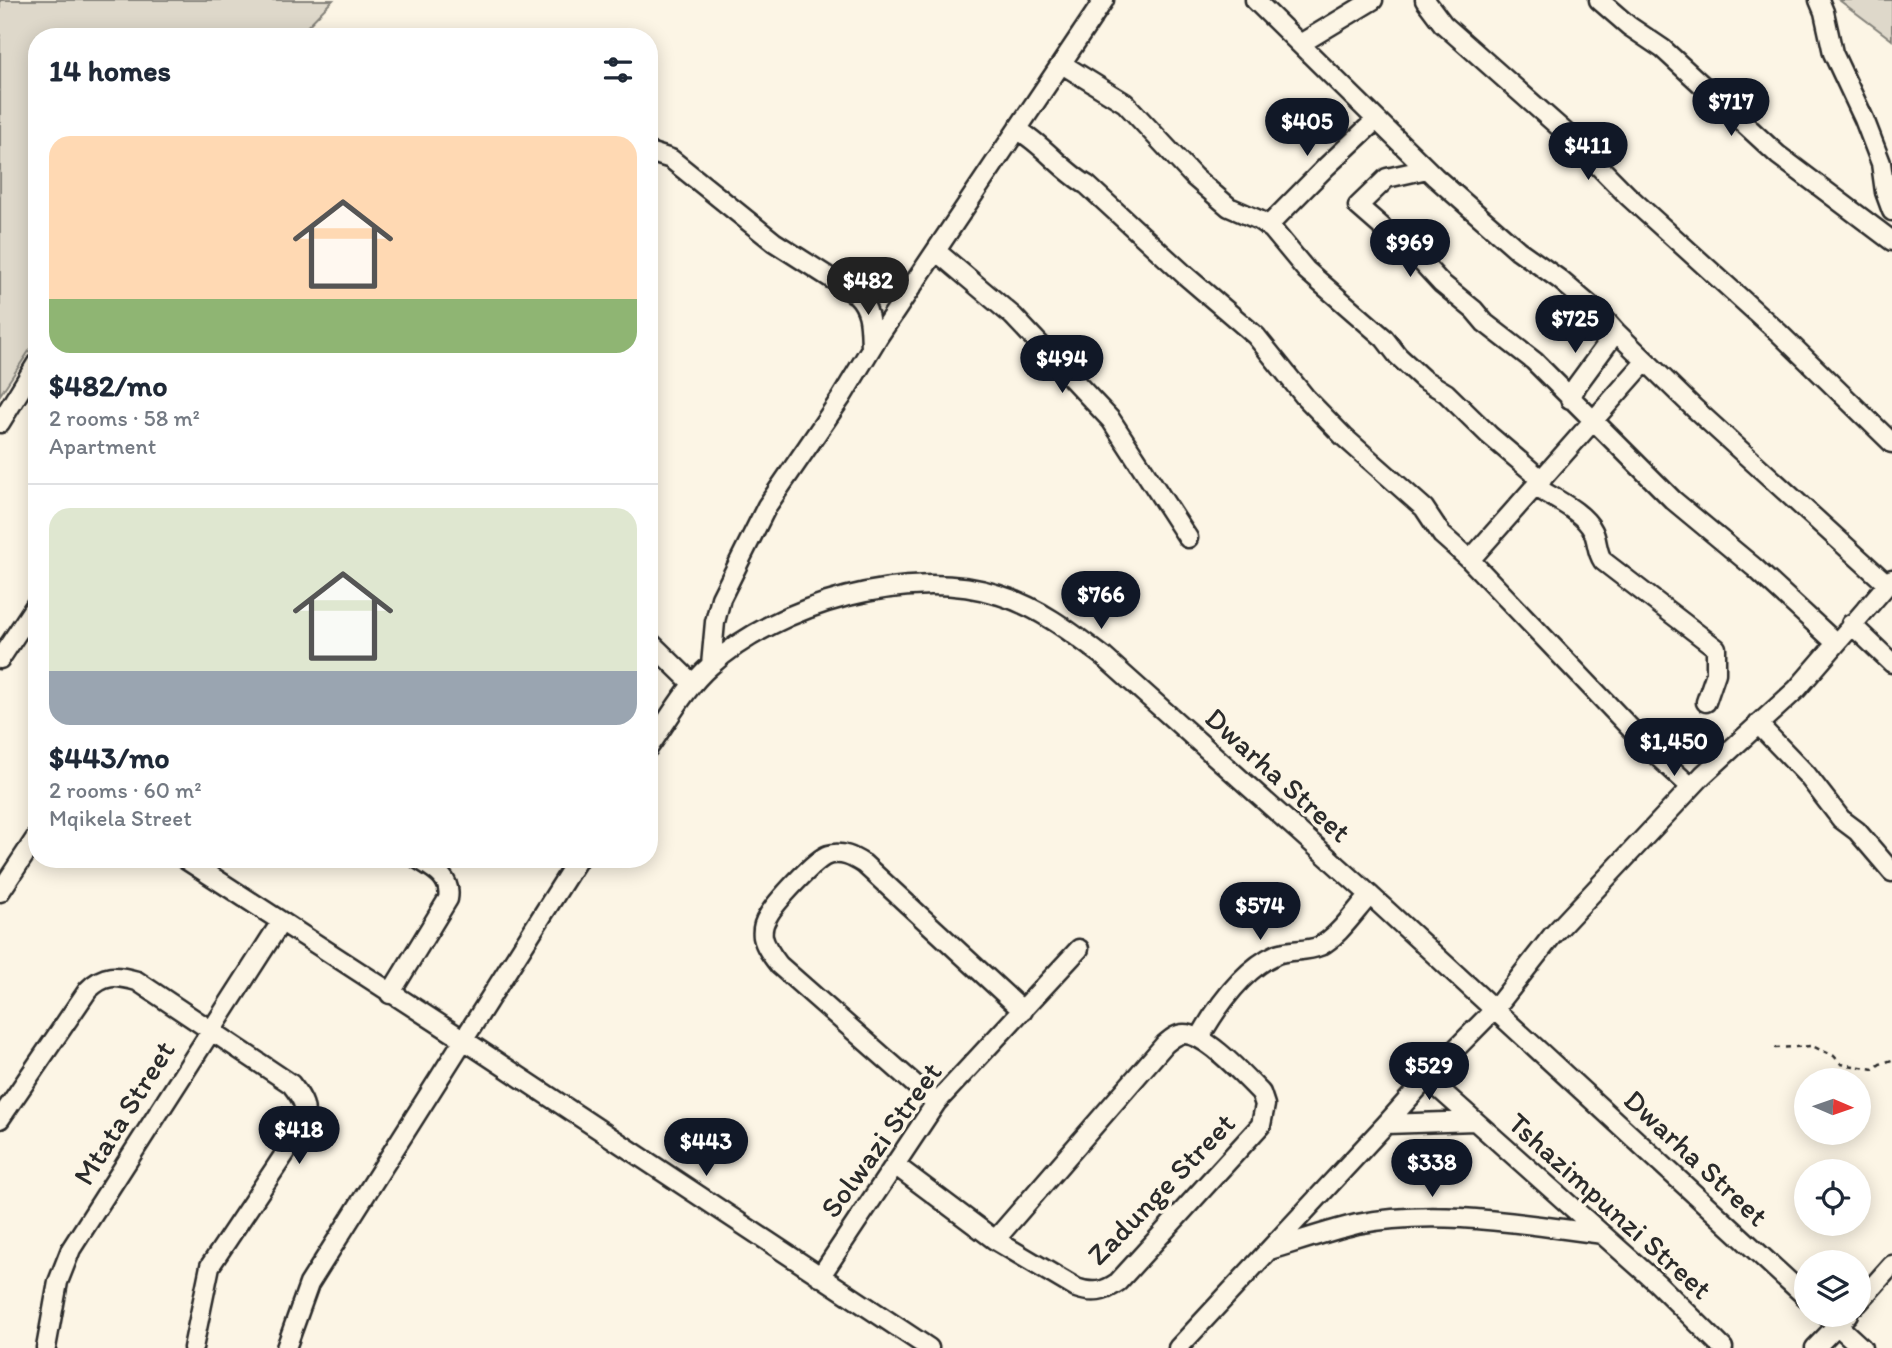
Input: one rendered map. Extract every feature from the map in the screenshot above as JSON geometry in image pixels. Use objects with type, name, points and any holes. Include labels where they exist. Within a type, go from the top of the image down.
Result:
[{"type":"street","points":[[711,665],[715,622],[721,598],[767,506],[1104,0]]},
{"type":"street","points":[[1178,1348],[1427,1078],[1494,1010],[1552,936],[1691,788],[1797,689],[1889,582],[1646,361],[1600,314],[1559,279],[1518,250],[1427,169],[1255,0]]},
{"type":"street","points":[[1300,44],[1373,0]]},
{"type":"street","points":[[1425,0],[1443,24],[1566,133],[1628,196],[1779,333],[1892,443]]},
{"type":"street","points":[[1599,0],[1629,26],[1663,49],[1778,155],[1892,241]]},
{"type":"street","points":[[1819,0],[1833,53],[1881,163],[1885,192],[1892,211]]},
{"type":"street","points":[[1062,64],[1125,103],[1194,177],[1229,207],[1268,226],[1307,270],[1384,338],[1398,356],[1423,379],[1446,394],[1539,483],[1587,521],[1597,542],[1597,553],[1603,561],[1716,648],[1716,673],[1706,702]]},
{"type":"street","points":[[1268,226],[1376,120]]},
{"type":"street","points":[[1018,130],[1039,143],[1072,176],[1087,185],[1256,336],[1305,397],[1362,454],[1424,508],[1442,535],[1470,560],[1654,754],[1691,788]]},
{"type":"street","points":[[658,155],[671,159],[774,242],[857,295],[870,315],[871,349]]},
{"type":"street","points":[[1427,169],[1387,178],[1358,205],[1382,227],[1387,238],[1418,258],[1485,323],[1534,362],[1673,500],[1755,568],[1836,643]]},
{"type":"street","points":[[936,251],[1013,316],[1111,420],[1188,538]]},
{"type":"street","points":[[1570,400],[1577,385],[1616,332]]},
{"type":"street","points":[[1470,560],[1646,361]]},
{"type":"street","points":[[0,423],[28,378]]},
{"type":"street","name":"Dwarha Street","points":[[658,734],[693,684],[711,665],[754,633],[795,613],[868,591],[918,585],[958,587],[998,594],[1034,609],[1104,657],[1370,895],[1794,1286]]},
{"type":"street","points":[[0,659],[28,617]]},
{"type":"street","points":[[1852,624],[1892,663]]},
{"type":"street","points":[[658,650],[693,684]]},
{"type":"street","points":[[1758,724],[1807,775],[1841,819],[1857,831],[1892,873]]},
{"type":"street","points":[[0,892],[28,850]]},
{"type":"street","points":[[936,1103],[779,965],[763,935],[765,919],[775,905],[820,859],[838,853],[855,859],[864,864],[1023,1011]]},
{"type":"street","points":[[199,868],[929,1348]]},
{"type":"street","points":[[390,994],[448,899],[449,888],[446,881],[429,868]]},
{"type":"street","points":[[286,1348],[309,1284],[572,868]]},
{"type":"street","points":[[995,1240],[1165,1044],[1178,1035],[1200,1038],[1210,1019],[1243,978],[1278,954],[1320,946],[1370,895]]},
{"type":"street","name":"Mtata Street","points":[[46,1348],[58,1282],[71,1249],[281,922]]},
{"type":"street","name":"Solwazi Street","points":[[820,1277],[936,1103],[1079,949]]},
{"type":"street","points":[[0,1119],[88,990],[97,981],[108,976],[122,976],[137,981],[291,1084],[301,1096],[306,1112],[302,1128],[210,1266],[193,1348]]},
{"type":"street","name":"Zadunge Street","points":[[895,1165],[995,1240],[1076,1288],[1088,1292],[1109,1289],[1261,1125],[1264,1117],[1265,1105],[1261,1093],[1200,1038]]},
{"type":"street","name":"Tshazimpunzi Street","points":[[1427,1078],[1657,1283],[1723,1348]]},
{"type":"street","points":[[1387,1124],[1475,1121]]},
{"type":"street","points":[[1268,1250],[1359,1224],[1419,1218],[1467,1219],[1602,1234]]},
{"type":"street","points":[[1871,1288],[1892,1265]]},
{"type":"street","points":[[1815,1348],[1830,1327]]},
{"type":"street","points":[[1844,1327],[1862,1348]]},
{"type":"path","points":[[1774,1048],[1812,1046],[1834,1056],[1842,1064],[1874,1069],[1892,1060]]},
{"type":"shaded area","points":[[0,0],[333,0],[306,28],[28,28],[28,353],[0,395]]},
{"type":"shaded area","points":[[1839,0],[1892,0],[1892,40]]}]
